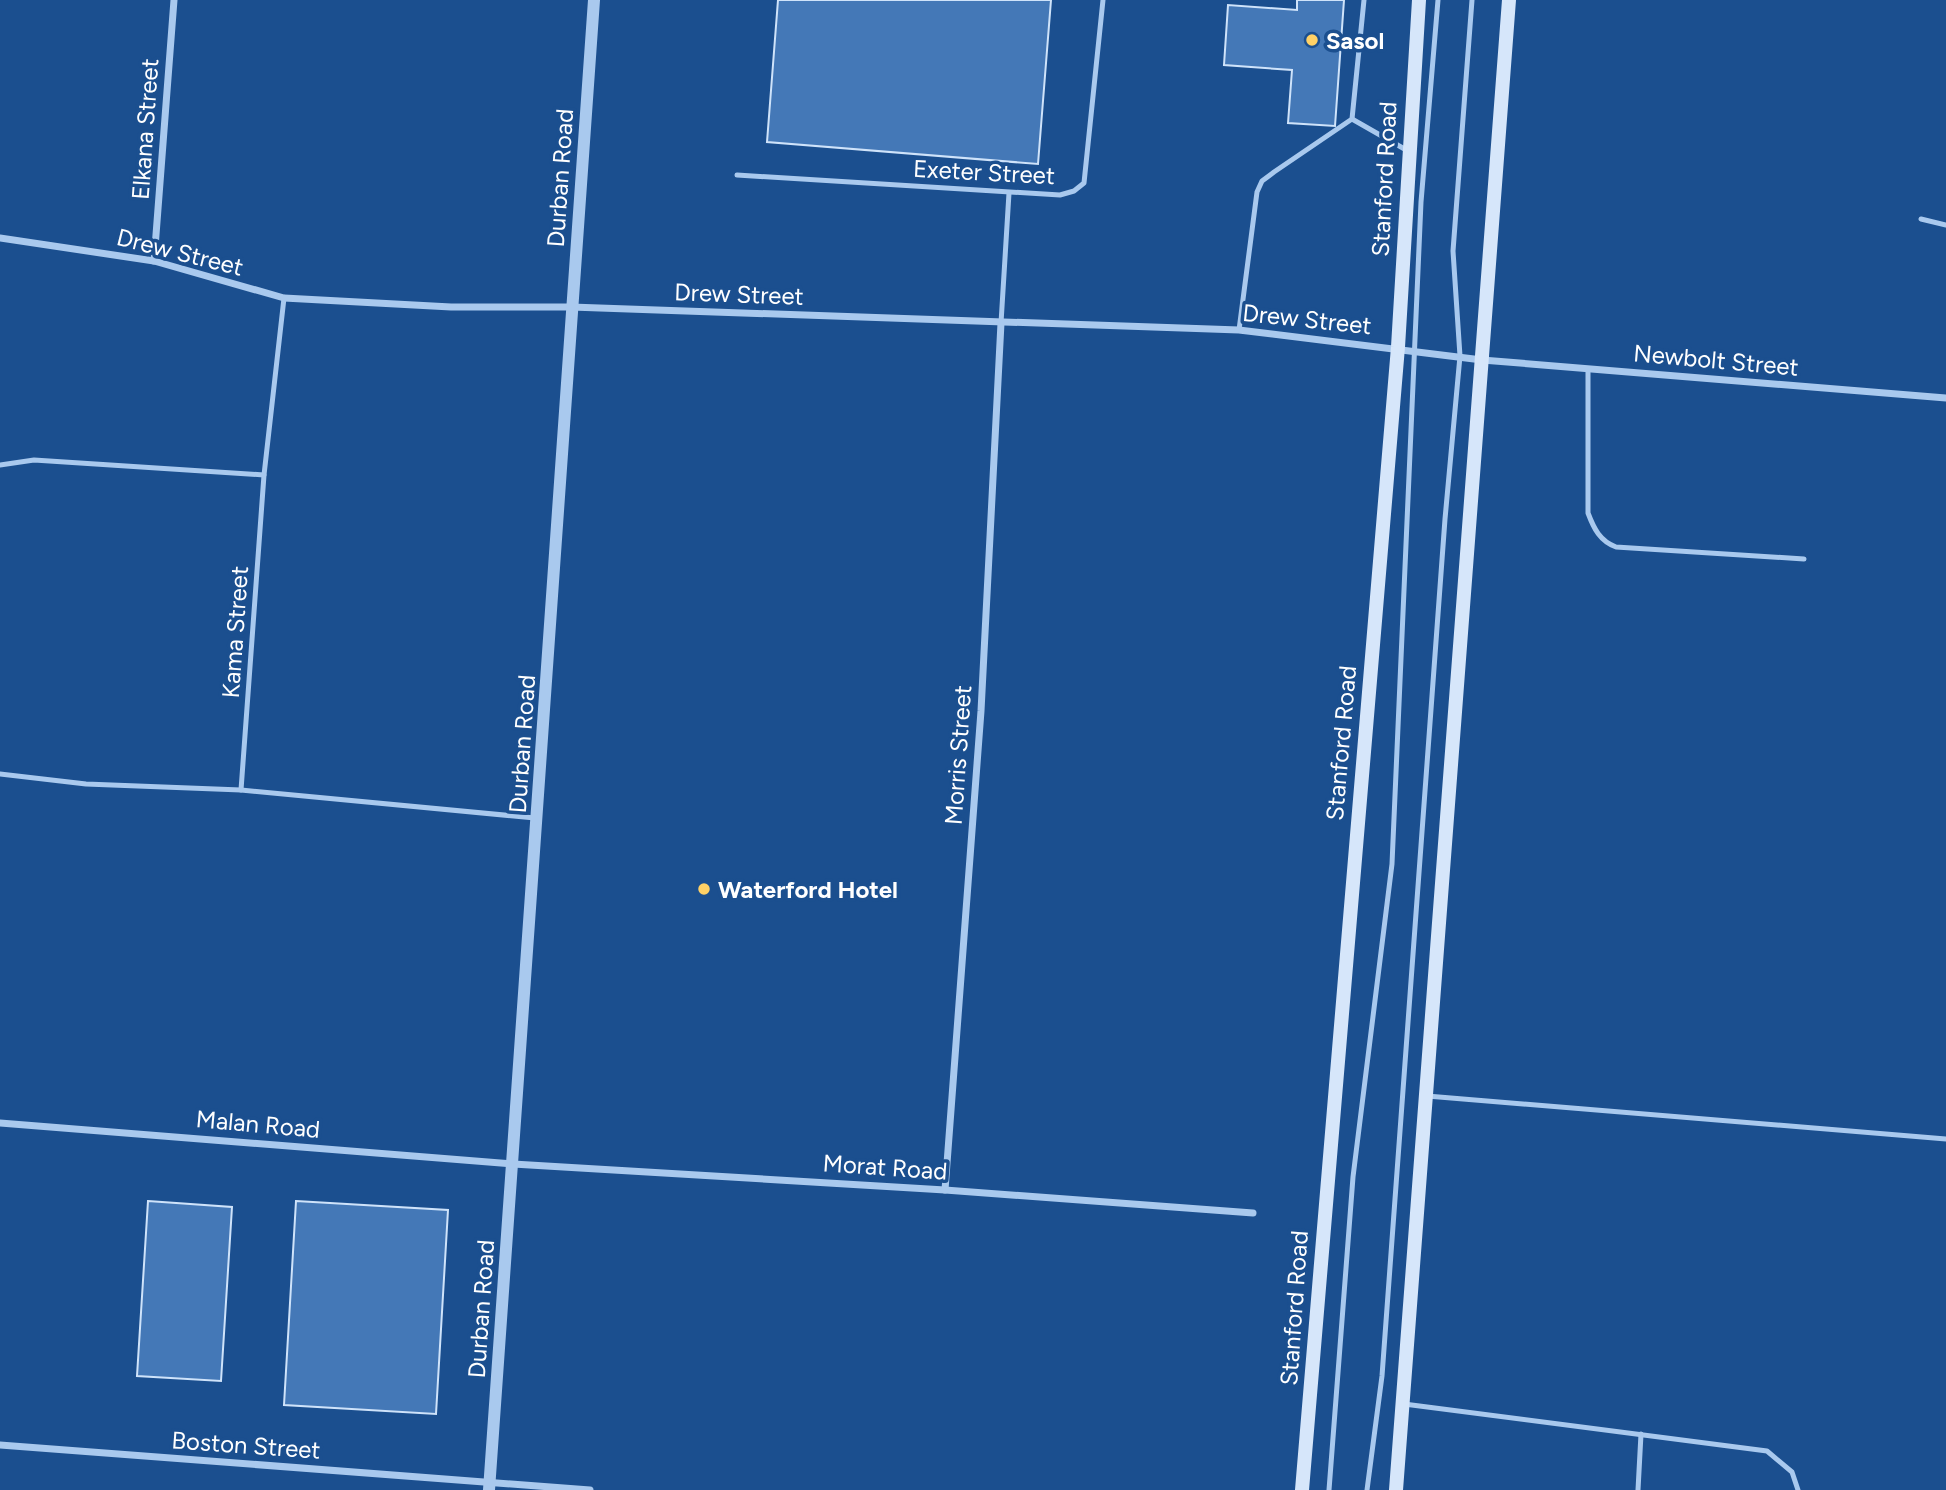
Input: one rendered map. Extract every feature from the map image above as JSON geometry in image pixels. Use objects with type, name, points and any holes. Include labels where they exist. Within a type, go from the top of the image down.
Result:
[{"type":"main road","name":"Stanford Road","points":[[1303,1490],[1398,347],[1419,0]]},
{"type":"main road","points":[[1396,1490],[1509,0]]},
{"type":"street","name":"Elkana Street","points":[[154,261],[174,0]]},
{"type":"street","name":"Durban Road","points":[[489,1487],[594,0]]},
{"type":"street","name":"Drew Street","points":[[0,238],[154,261],[284,298],[451,307],[571,307],[1239,330],[1398,347],[1482,360]]},
{"type":"street","name":"Morris Street","points":[[944,1190],[981,711],[1002,323]]},
{"type":"street","name":"Newbolt Street","points":[[1482,360],[1946,398]]},
{"type":"street","name":"Malan Road","points":[[0,1123],[513,1164]]},
{"type":"street","name":"Morat Road","points":[[513,1164],[944,1190],[1253,1213]]},
{"type":"street","name":"Boston Street","points":[[0,1445],[489,1487],[590,1490]]},
{"type":"lane","name":"Exeter Street","points":[[737,175],[1009,193],[1060,195],[1074,191],[1084,183],[1104,0]]},
{"type":"lane","points":[[1239,330],[1257,192],[1262,181],[1352,119],[1364,0]]},
{"type":"lane","points":[[1329,1490],[1353,1177],[1390,896],[1421,202],[1438,0]]},
{"type":"lane","points":[[1367,1490],[1382,1376],[1432,682],[1460,356],[1453,251],[1472,0]]},
{"type":"lane","points":[[1352,119],[1408,151]]},
{"type":"lane","points":[[1002,323],[1009,193]]},
{"type":"lane","points":[[1922,219],[1946,225]]},
{"type":"lane","name":"Kama Street","points":[[241,790],[264,475],[284,298]]},
{"type":"lane","points":[[1588,369],[1588,513],[1594,530],[1606,543],[1634,548],[1804,559]]},
{"type":"lane","points":[[0,464],[34,460],[264,475]]},
{"type":"lane","points":[[0,774],[86,784],[241,790],[538,818]]},
{"type":"lane","points":[[1427,1096],[1946,1139]]},
{"type":"lane","points":[[1404,1404],[1767,1451],[1792,1472],[1798,1490]]},
{"type":"lane","points":[[1638,1490],[1642,1434]]},
{"type":"building","points":[[778,0],[1051,0],[1038,164],[767,142]]},
{"type":"building","points":[[1297,0],[1344,0],[1335,126],[1288,123],[1292,70],[1224,65],[1228,5],[1297,10]]},
{"type":"building","points":[[148,1201],[232,1207],[221,1381],[137,1376]]},
{"type":"building","points":[[296,1201],[448,1210],[436,1414],[284,1405]]},
{"type":"place","name":"Sasol","points":[[1312,40]]},
{"type":"place","name":"Waterford Hotel","points":[[704,889]]}]
